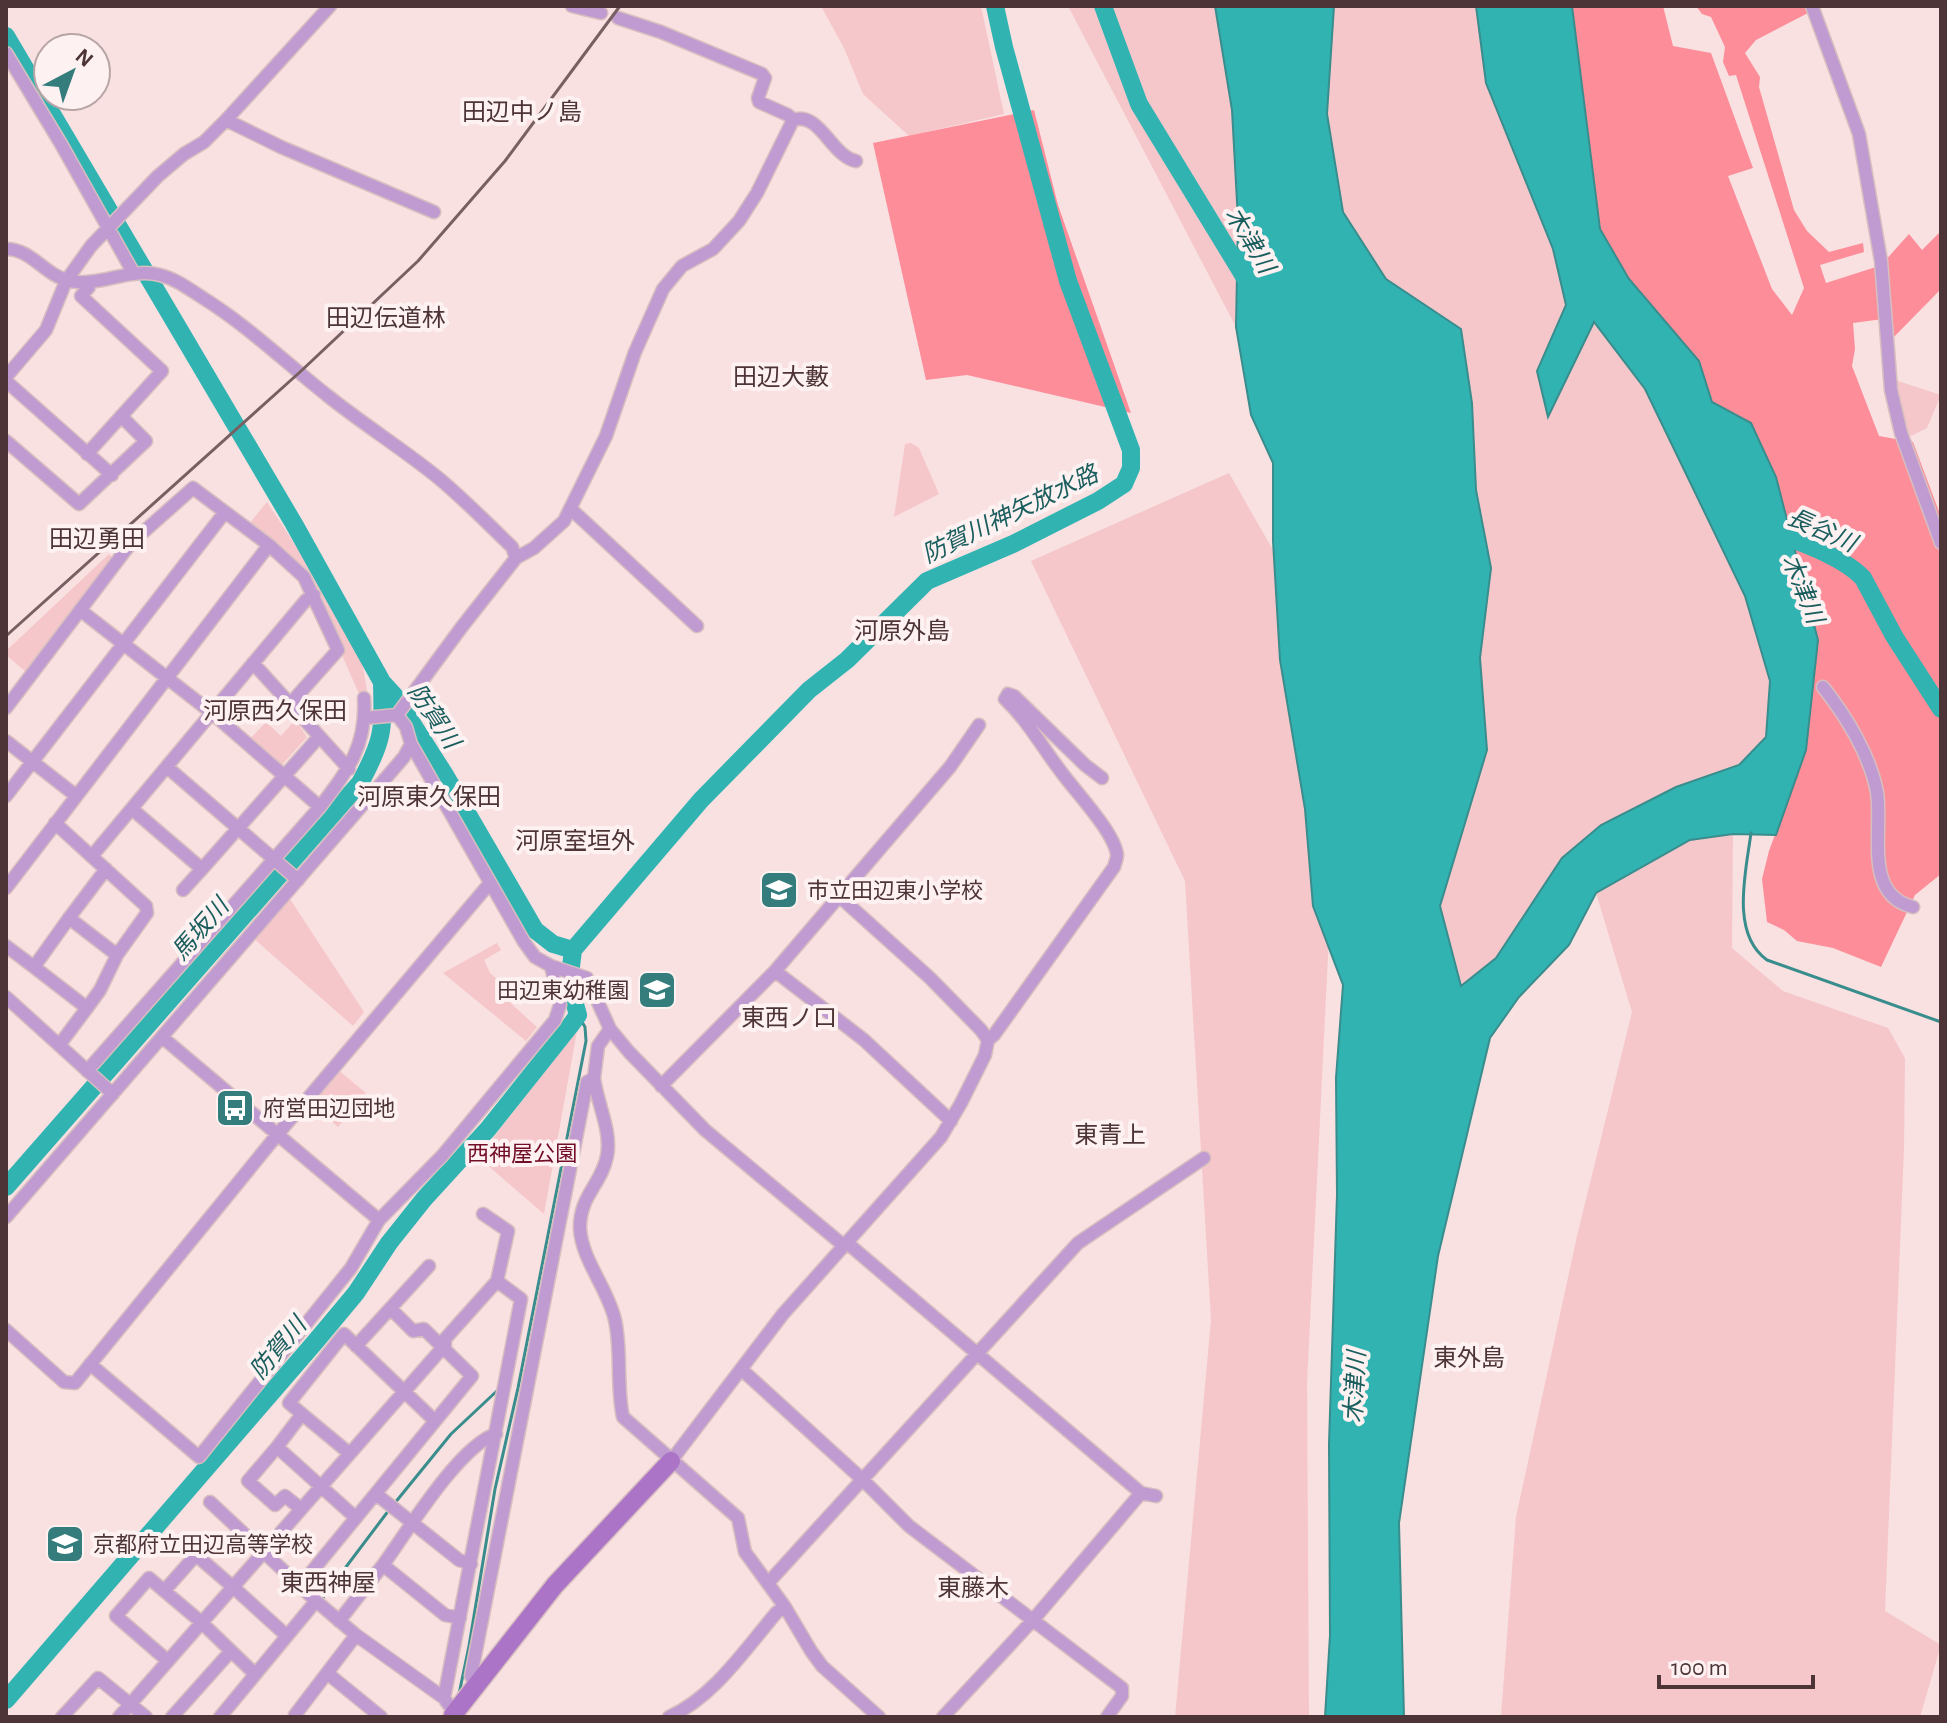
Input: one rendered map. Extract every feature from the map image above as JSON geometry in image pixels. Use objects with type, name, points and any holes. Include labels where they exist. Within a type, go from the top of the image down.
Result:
[{"type":"street","points":[[112,475],[6,379],[46,330],[66,281],[85,253],[158,176],[204,142],[226,120],[330,6]]},
{"type":"street","points":[[572,6],[601,13]]},
{"type":"street","points":[[1812,6],[1859,134],[1881,261],[1891,390],[1901,433],[1941,543]]},
{"type":"street","points":[[618,18],[661,32],[762,74],[765,78],[759,102],[793,120]]},
{"type":"street","points":[[6,53],[137,274]]},
{"type":"street","points":[[226,120],[281,147],[434,212]]},
{"type":"street","points":[[369,717],[398,711],[516,558],[550,535],[564,521],[606,436],[635,352],[663,289],[682,266],[713,249],[739,221],[757,193],[793,120],[809,120],[843,155],[856,161]]},
{"type":"street","points":[[6,249],[26,254],[53,276],[66,281],[89,282],[137,274],[156,274],[175,280],[270,346],[328,395],[461,497],[512,547],[516,558]]},
{"type":"street","points":[[87,454],[162,371],[81,296],[89,287],[89,282]]},
{"type":"street","points":[[6,441],[79,504],[146,441],[121,416]]},
{"type":"street","points":[[6,708],[131,543],[193,488],[269,545],[304,577],[314,595],[338,650],[290,704]]},
{"type":"street","points":[[571,509],[697,626]]},
{"type":"street","points":[[6,796],[225,512]]},
{"type":"street","points":[[6,888],[269,545]]},
{"type":"street","points":[[92,856],[306,600],[314,595]]},
{"type":"street","points":[[80,610],[167,676],[320,807]]},
{"type":"street","points":[[253,663],[349,769]]},
{"type":"street","points":[[1823,687],[1849,723],[1876,791],[1882,884],[1899,904],[1913,907]]},
{"type":"street","points":[[451,1712],[555,1585],[671,1461],[783,1314],[941,1137],[985,1055],[988,1040],[1114,867],[1117,856],[1112,841],[1024,718],[1005,699],[1008,694],[1014,696],[1102,778]]},
{"type":"street","points":[[90,1073],[277,862],[349,769],[369,717],[364,698]]},
{"type":"street","points":[[398,711],[411,744],[535,957],[587,978],[610,1029],[705,1130],[978,1352],[1141,1493],[1156,1496]]},
{"type":"street","points":[[661,1086],[775,971],[950,767],[979,725]]},
{"type":"street","points":[[183,890],[318,738]]},
{"type":"street","points":[[6,741],[75,795]]},
{"type":"street","points":[[6,1217],[295,877],[404,757],[411,744]]},
{"type":"street","points":[[167,767],[295,877]]},
{"type":"street","points":[[132,809],[202,869]]},
{"type":"street","points":[[55,823],[146,906],[147,913],[117,955],[100,990],[60,1044]]},
{"type":"street","points":[[34,967],[106,869]]},
{"type":"street","points":[[6,1330],[64,1382],[75,1383],[277,1135],[490,883]]},
{"type":"street","points":[[840,897],[930,978],[988,1040]]},
{"type":"street","points":[[69,918],[117,955]]},
{"type":"street","points":[[6,946],[87,1008]]},
{"type":"street","points":[[90,1364],[199,1457],[351,1268],[379,1220],[442,1156],[555,1020],[560,1005],[555,967]]},
{"type":"street","points":[[775,971],[864,1040],[951,1121]]},
{"type":"street","points":[[6,997],[111,1092]]},
{"type":"street","points":[[610,1029],[598,1046],[594,1078],[608,1139],[607,1155],[603,1169],[581,1209],[580,1232],[615,1321],[618,1393],[623,1417],[738,1518],[745,1552],[822,1666],[879,1717]]},
{"type":"street","points":[[162,1037],[379,1220]]},
{"type":"street","points":[[476,1685],[471,1676],[587,1082],[594,1078]]},
{"type":"street","points":[[768,1583],[1078,1243],[1204,1158]]},
{"type":"street","points":[[119,1717],[443,1348],[445,1339],[497,1281],[508,1231],[483,1214]]},
{"type":"street","points":[[356,1346],[429,1266]]},
{"type":"street","points":[[497,1281],[542,1314]]},
{"type":"street","points":[[451,1712],[460,1618],[521,1299]]},
{"type":"street","points":[[300,1586],[472,1376],[424,1329],[413,1331],[391,1309]]},
{"type":"street","points":[[349,1453],[289,1403],[344,1334],[434,1420]]},
{"type":"street","points":[[741,1369],[909,1526],[1122,1688],[1122,1696],[1107,1717]]},
{"type":"street","points":[[300,1508],[285,1496],[275,1505],[248,1481],[302,1414]]},
{"type":"street","points":[[339,1621],[455,1467],[485,1438],[496,1434]]},
{"type":"street","points":[[277,1447],[356,1518]]},
{"type":"street","points":[[943,1717],[1033,1620],[1141,1493]]},
{"type":"street","points":[[376,1494],[459,1560],[471,1564]]},
{"type":"street","points":[[210,1502],[318,1603],[451,1712]]},
{"type":"street","points":[[164,1591],[196,1555],[287,1636]]},
{"type":"street","points":[[383,1565],[445,1615],[460,1618]]},
{"type":"street","points":[[168,1661],[116,1616],[149,1578],[255,1674]]},
{"type":"street","points":[[220,1717],[318,1603]]},
{"type":"street","points":[[669,1717],[689,1708],[785,1607]]},
{"type":"street","points":[[295,1716],[356,1635]]},
{"type":"street","points":[[172,1717],[231,1651]]},
{"type":"street","points":[[327,1673],[381,1717]]},
{"type":"street","points":[[62,1717],[98,1678],[146,1717]]},
{"type":"green space","points":[[821,6],[981,6],[1004,114],[909,136],[863,94],[844,48]]},
{"type":"green space","points":[[1068,6],[1215,6],[1232,110],[1238,220],[1236,327]]},
{"type":"green space","points":[[1334,6],[1476,6],[1486,83],[1553,249],[1566,305],[1537,371],[1549,416],[1594,321],[1645,389],[1745,596],[1770,681],[1766,737],[1739,765],[1676,787],[1601,825],[1562,858],[1496,958],[1461,986],[1440,906],[1487,750],[1480,658],[1491,568],[1476,490],[1472,403],[1461,329],[1386,279],[1343,212],[1327,114]]},
{"type":"green space","points":[[1895,380],[1941,395],[1927,428],[1911,436],[1903,427]]},
{"type":"green space","points":[[911,443],[919,448],[939,494],[894,517],[905,444]]},
{"type":"green space","points":[[1229,473],[1342,671],[1307,1383],[1309,1717],[1175,1717],[1211,1320],[1185,881],[1031,561]]},
{"type":"green space","points":[[267,502],[311,569],[362,662],[368,696],[359,694],[307,575],[249,524]]},
{"type":"green space","points":[[109,554],[113,558],[26,672],[6,655],[6,651]]},
{"type":"green space","points":[[295,720],[307,737],[279,768],[248,741],[266,722],[281,736]]},
{"type":"green space","points":[[1733,834],[1732,948],[1783,991],[1888,1028],[1905,1058],[1885,1611],[1941,1645],[1920,1717],[1501,1717],[1516,1517],[1577,1236],[1632,1012],[1596,893],[1690,840]]},
{"type":"green space","points":[[288,896],[364,1012],[353,1026],[252,937]]},
{"type":"green space","points":[[497,943],[501,950],[484,960],[490,973],[512,992],[506,999],[537,1027],[526,1041],[443,973]]},
{"type":"green space","name":"西神屋公園","points":[[577,1031],[544,1214],[478,1157]]},
{"type":"green space","points":[[337,1069],[366,1093],[338,1127],[309,1102]]},
{"type":"shaded area","points":[[1572,6],[1663,6],[1673,46],[1711,53],[1753,168],[1728,176],[1772,289],[1792,315],[1804,288],[1736,75],[1729,76],[1723,62],[1725,47],[1711,17],[1702,14],[1696,6],[1808,6],[1810,12],[1756,40],[1745,53],[1760,77],[1759,87],[1794,210],[1807,231],[1829,252],[1863,243],[1864,252],[1820,265],[1826,283],[1876,267],[1883,319],[1853,323],[1855,349],[1852,366],[1879,436],[1913,442],[1941,517],[1941,874],[1915,895],[1881,967],[1833,948],[1797,941],[1767,922],[1762,879],[1769,851],[1806,750],[1751,423],[1712,402],[1699,361],[1629,279],[1600,229]]},
{"type":"shaded area","points":[[1034,110],[1058,205],[1131,413],[967,375],[926,380],[873,143]]},
{"type":"shaded area","points":[[1941,231],[1941,289],[1890,341],[1884,262],[1909,234],[1922,250]]},
{"type":"water","points":[[1215,6],[1334,6],[1327,114],[1343,212],[1386,279],[1461,329],[1472,403],[1476,490],[1491,568],[1480,658],[1487,750],[1440,906],[1461,986],[1496,958],[1562,858],[1601,825],[1676,787],[1739,765],[1766,737],[1770,681],[1745,596],[1645,389],[1594,322],[1548,417],[1537,371],[1566,305],[1553,249],[1486,83],[1476,6],[1572,6],[1600,229],[1629,279],[1699,361],[1712,402],[1751,423],[1776,477],[1818,640],[1806,750],[1776,835],[1733,834],[1690,840],[1596,893],[1569,945],[1519,997],[1490,1038],[1438,1256],[1399,1523],[1404,1717],[1325,1717],[1330,1635],[1329,1444],[1337,1195],[1336,1078],[1343,985],[1313,906],[1305,809],[1280,660],[1273,541],[1273,463],[1251,415],[1236,327],[1238,220],[1232,110]]},
{"type":"waterway","name":"防賀川神矢放水路","points":[[573,950],[701,800],[809,690],[847,660],[927,581],[1013,544],[1098,501],[1124,484],[1131,468],[1131,450],[1068,281],[995,6]]},
{"type":"waterway","name":"木津川","points":[[1103,6],[1139,104],[1250,286]]},
{"type":"waterway","name":"防賀川","points":[[6,36],[294,524],[382,682],[394,695],[445,775],[535,930],[553,944],[573,950]]},
{"type":"waterway","name":"長谷川","points":[[1771,532],[1832,557],[1863,578],[1894,636],[1941,709]]},
{"type":"waterway","name":"馬坂川","points":[[6,1187],[360,783],[374,756],[380,734],[382,682]]},
{"type":"waterway","points":[[1751,833],[1743,901],[1748,935],[1755,949],[1767,960],[1941,1022]]},
{"type":"waterway","name":"防賀川","points":[[6,1700],[316,1341],[356,1293],[389,1243],[424,1199],[488,1129],[570,1026],[578,1015],[569,983],[573,950]]},
{"type":"waterway","points":[[459,1694],[495,1489],[518,1388],[586,1041],[585,1027],[578,1015]]},
{"type":"waterway","points":[[394,1504],[451,1434],[499,1389]]},
{"type":"waterway","points":[[321,1600],[389,1510]]},
{"type":"railway","points":[[6,636],[300,372],[418,261],[505,161],[620,6]]},
{"type":"place","name":"市立田辺東小学校","points":[[779,890]]},
{"type":"place","name":"田辺東幼稚園","points":[[657,990]]},
{"type":"place","name":"府営田辺団地","points":[[235,1108]]},
{"type":"place","name":"京都府立田辺高等学校","points":[[65,1544]]},
{"type":"district","name":"田辺中ノ島","points":[[522,112]]},
{"type":"district","name":"田辺伝道林","points":[[386,318]]},
{"type":"district","name":"田辺大藪","points":[[781,377]]},
{"type":"district","name":"田辺勇田","points":[[97,539]]},
{"type":"district","name":"河原外島","points":[[902,631]]},
{"type":"district","name":"河原西久保田","points":[[275,711]]},
{"type":"district","name":"河原東久保田","points":[[429,797]]},
{"type":"district","name":"河原室垣外","points":[[575,841]]},
{"type":"district","name":"東西ノ口","points":[[789,1018]]},
{"type":"district","name":"東青上","points":[[1110,1135]]},
{"type":"district","name":"東外島","points":[[1469,1358]]},
{"type":"district","name":"東西神屋","points":[[328,1583]]},
{"type":"district","name":"東藤木","points":[[973,1588]]}]
